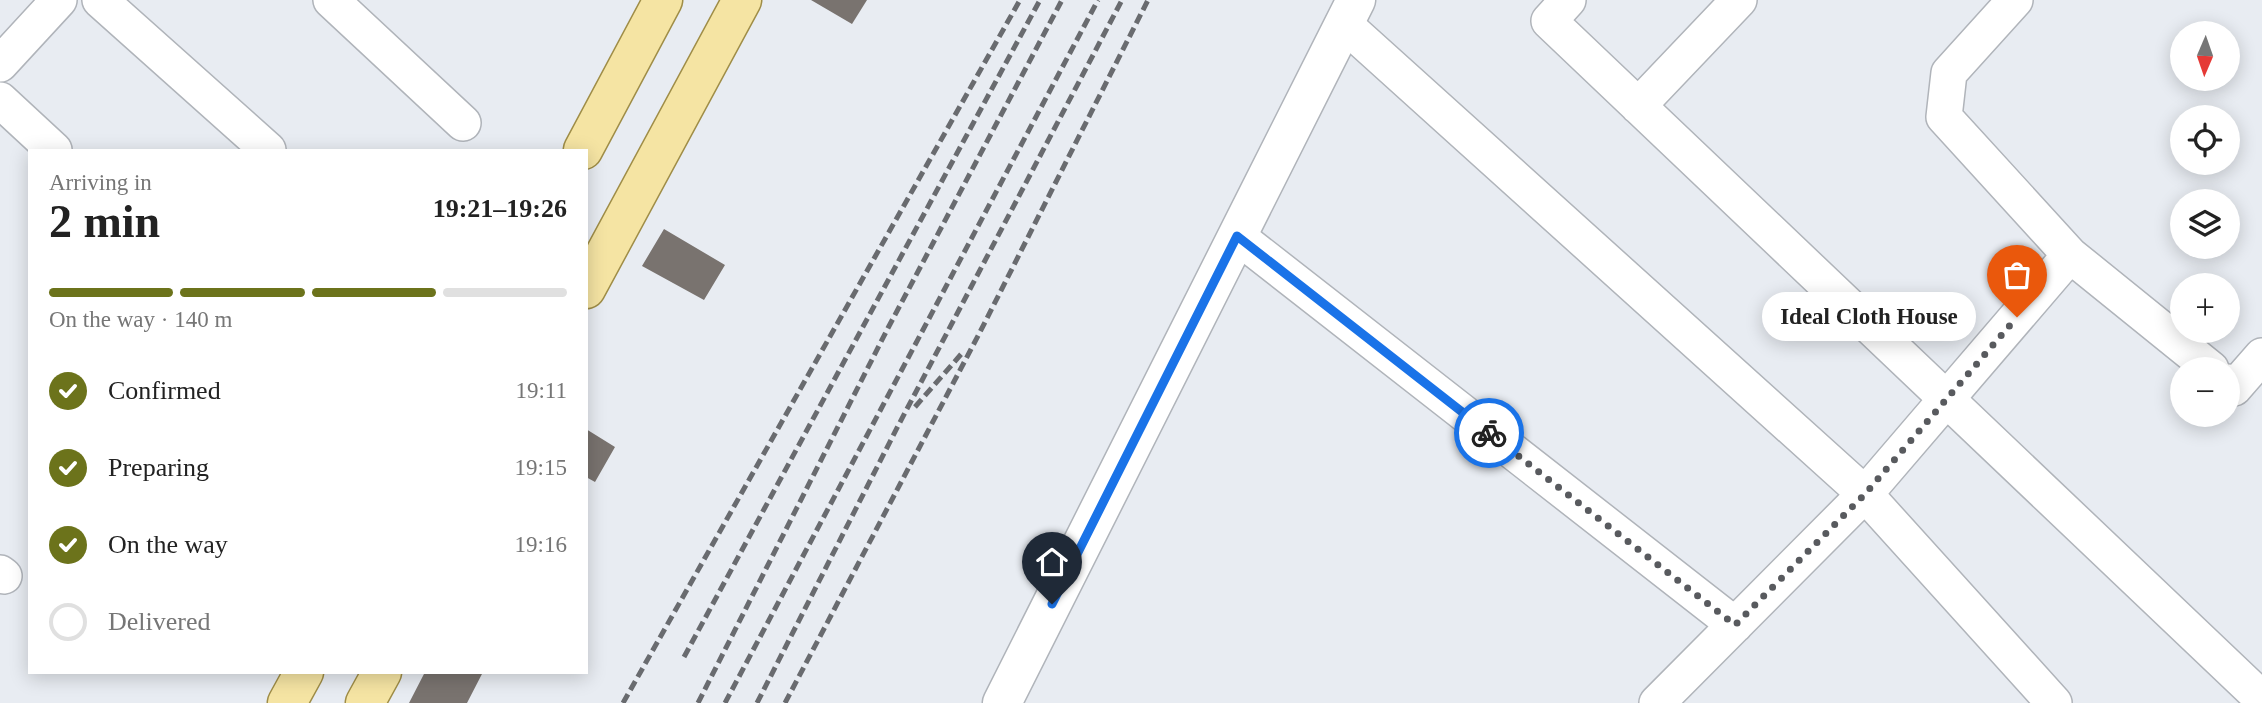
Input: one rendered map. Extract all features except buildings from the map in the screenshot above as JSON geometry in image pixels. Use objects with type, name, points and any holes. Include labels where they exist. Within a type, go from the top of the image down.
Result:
[{"type":"main road","points":[[584,149],[663,0]]},
{"type":"main road","points":[[588,285],[742,0]]},
{"type":"main road","points":[[287,703],[303,674]]},
{"type":"main road","points":[[365,703],[381,674]]},
{"type":"street","points":[[0,64],[59,0]]},
{"type":"street","points":[[100,0],[267,149]]},
{"type":"street","points":[[331,0],[463,123]]},
{"type":"street","points":[[1569,0],[1549,21],[1946,399],[2256,680]]},
{"type":"street","points":[[1638,106],[1739,0]]},
{"type":"street","points":[[2015,0],[1949,73],[1944,117],[2070,255],[2196,357]]},
{"type":"street","points":[[1002,703],[1350,12],[1865,494],[2054,703]]},
{"type":"street","points":[[0,100],[53,149]]},
{"type":"street","points":[[1237,236],[1735,625]]},
{"type":"street","points":[[1657,703],[1865,494],[2070,255]]},
{"type":"street","points":[[2240,381],[2262,356]]},
{"type":"railway","points":[[623,703],[1020,0]]},
{"type":"railway","points":[[684,657],[1040,0]]},
{"type":"railway","points":[[698,703],[888,328],[1062,0]]},
{"type":"railway","points":[[725,703],[1098,0]]},
{"type":"railway","points":[[757,703],[898,426],[1122,0]]},
{"type":"railway","points":[[785,703],[979,334],[1148,0]]},
{"type":"railway","points":[[915,407],[963,352]]},
{"type":"way so far","points":[[1489,433],[1735,625],[1865,494],[2017,317]]},
{"type":"place","name":"Ideal Cloth House","points":[[2017,317]]},
{"type":"route","points":[[1052,604],[1237,236],[1489,433]]}]
